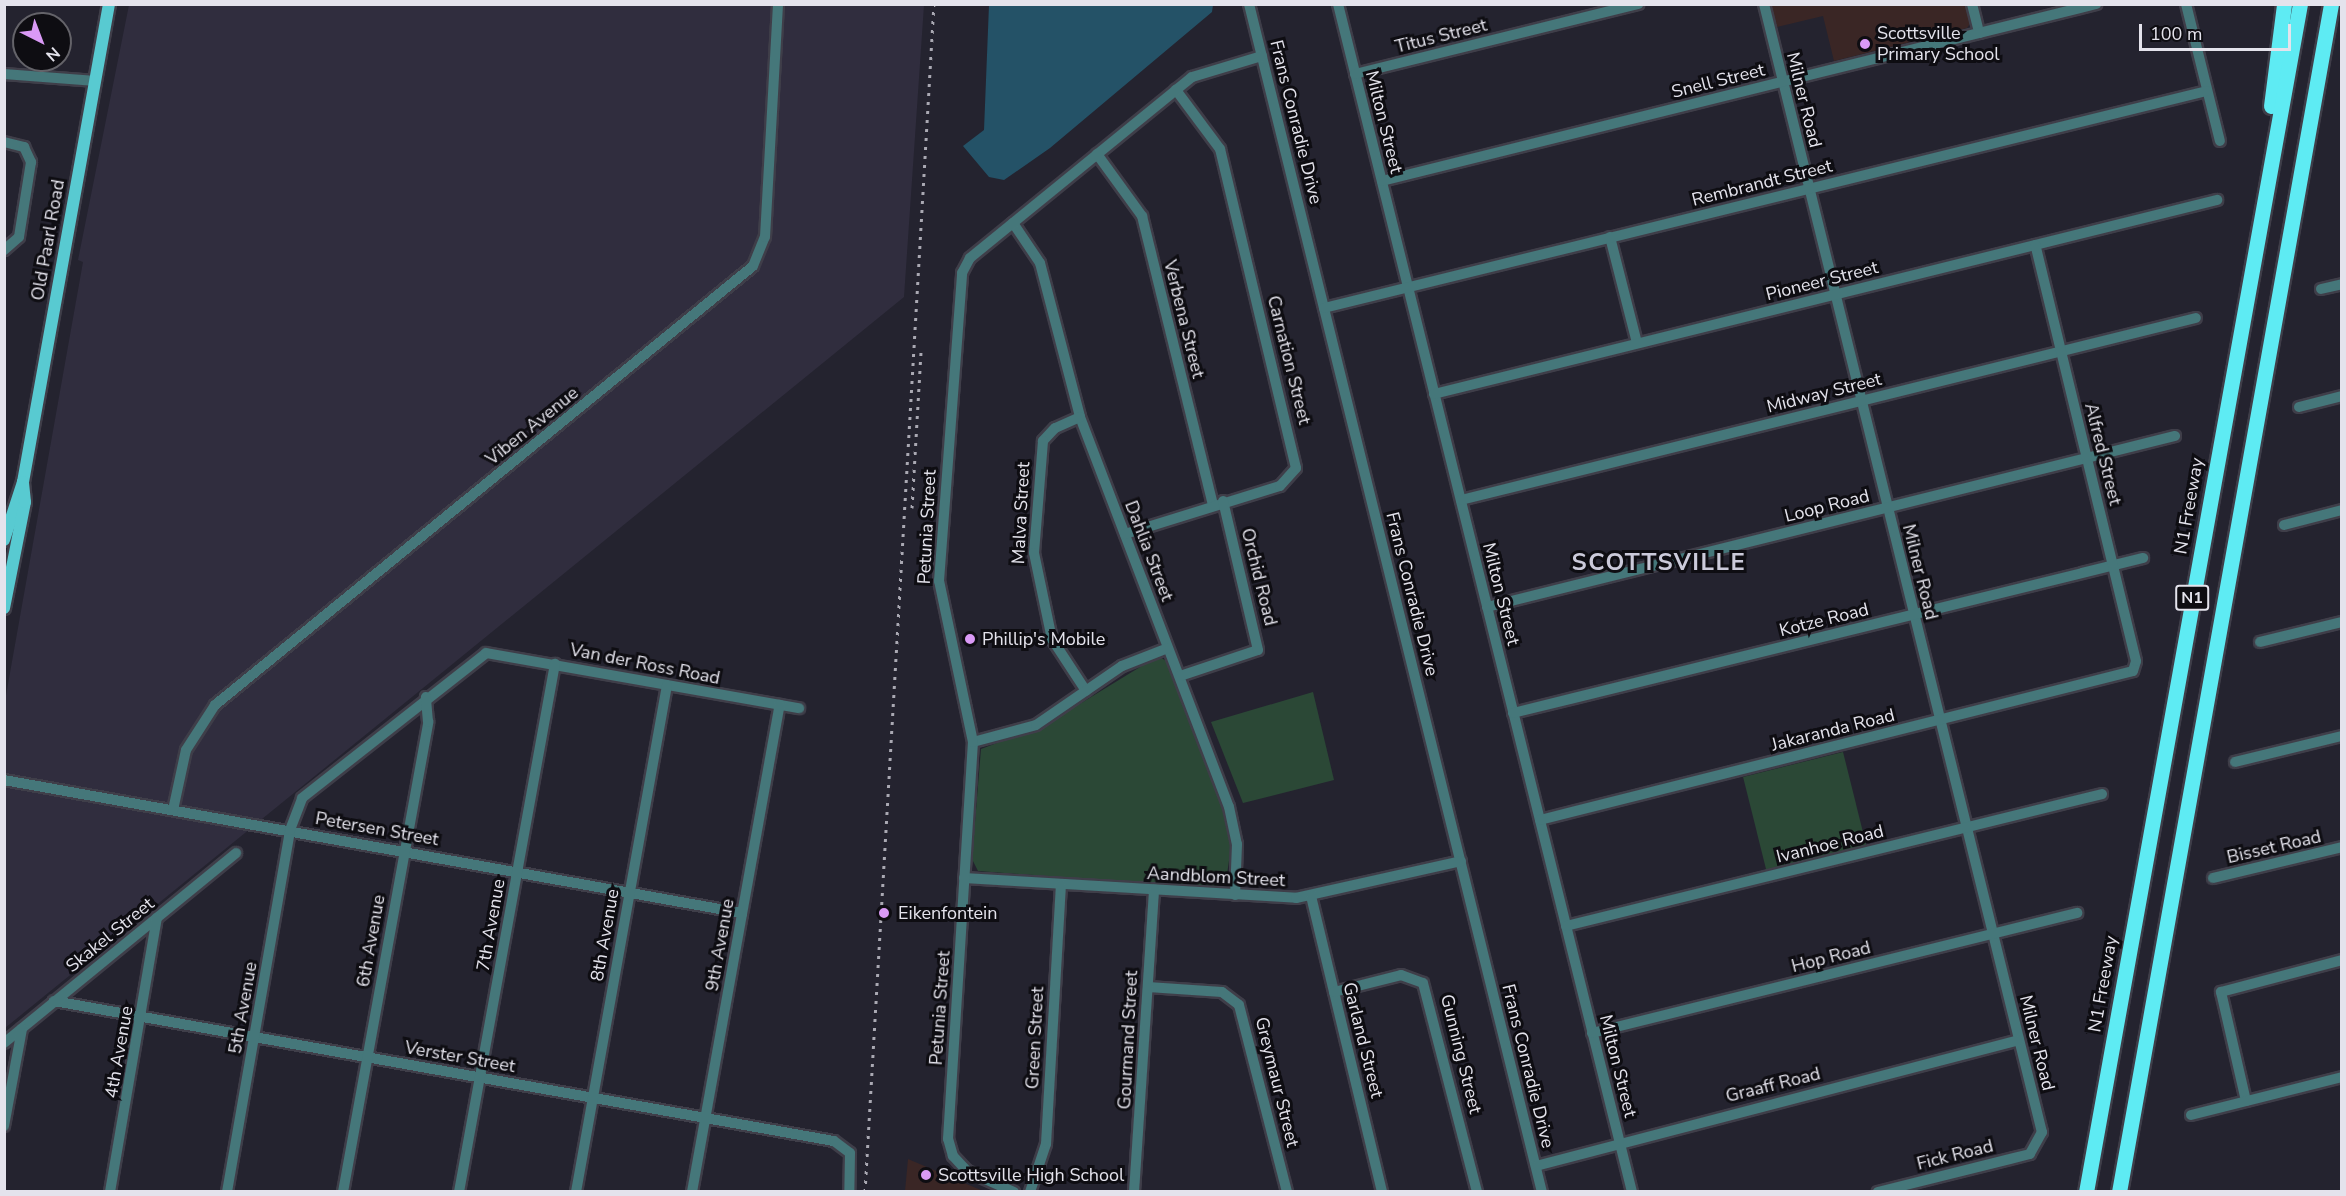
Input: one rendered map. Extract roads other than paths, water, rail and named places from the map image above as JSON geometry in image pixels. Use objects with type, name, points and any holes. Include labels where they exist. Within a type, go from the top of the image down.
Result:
[{"type":"highway","points":[[2265,193],[2284,4]]},
{"type":"highway","name":"N1 Freeway","points":[[2086,1191],[2300,4]]},
{"type":"highway","name":"N1","points":[[2119,1191],[2331,4]]},
{"type":"highway","points":[[2290,237],[2341,4]]},
{"type":"main road","name":"Old Paarl Road","points":[[4,540],[23,482],[109,4]]},
{"type":"main road","name":"Old Paarl Road","points":[[4,608],[25,502],[23,482]]},
{"type":"street","name":"Viben Avenue","points":[[173,810],[186,750],[215,705],[753,266],[765,237],[778,4]]},
{"type":"street","name":"Frans Conradie Drive","points":[[1249,4],[1542,1191]]},
{"type":"street","name":"Milton Street","points":[[1338,4],[1632,1191]]},
{"type":"street","name":"Titus Street","points":[[1355,74],[1638,4]]},
{"type":"street","name":"Milner Road","points":[[1764,4],[2042,1132],[2039,1146]]},
{"type":"street","points":[[1972,4],[1979,33]]},
{"type":"street","name":"Snell Street","points":[[1382,181],[2096,4]]},
{"type":"street","points":[[2186,4],[2220,141]]},
{"type":"street","name":"Petunia Street","points":[[1014,1191],[967,1171],[950,1147],[973,742],[939,581],[959,293],[970,258],[1176,90],[1202,72],[1262,56]]},
{"type":"street","points":[[4,74],[96,81]]},
{"type":"street","name":"Carnation Street","points":[[1125,534],[1288,482],[1297,460],[1220,149],[1176,90]]},
{"type":"street","name":"Rembrandt Street","points":[[1324,308],[2207,91]]},
{"type":"street","points":[[4,142],[24,147],[31,159],[19,237],[4,250]]},
{"type":"street","name":"Verbena Street","points":[[1097,154],[1142,216],[1218,503]]},
{"type":"street","name":"Pioneer Street","points":[[1434,394],[2217,200]]},
{"type":"street","name":"Dahlia Street","points":[[1013,223],[1040,263],[1080,417],[1235,826],[1235,895]]},
{"type":"street","points":[[1611,237],[1637,344]]},
{"type":"street","name":"Alfred Street","points":[[2035,245],[2136,661],[2133,671]]},
{"type":"street","points":[[2321,289],[2342,284]]},
{"type":"street","name":"Midway Street","points":[[1461,500],[2196,318]]},
{"type":"street","points":[[2299,407],[2342,396]]},
{"type":"street","name":"Malva Street","points":[[1080,417],[1055,428],[1043,441],[1034,553],[1052,639],[1086,691]]},
{"type":"street","name":"Loop Road","points":[[1487,607],[2175,436]]},
{"type":"street","name":"Orchid Road","points":[[1180,676],[1258,650],[1218,503]]},
{"type":"street","points":[[2284,525],[2342,510]]},
{"type":"street","name":"Kotze Road","points":[[1513,713],[2143,558]]},
{"type":"street","points":[[2260,642],[2342,622]]},
{"type":"street","points":[[973,742],[1036,725],[1122,666],[1168,648]]},
{"type":"street","name":"Van der Ross Road","points":[[426,697],[486,653],[799,708]]},
{"type":"street","name":"7th Avenue","points":[[459,1191],[555,664]]},
{"type":"street","name":"Jakaranda Road","points":[[1540,820],[2133,671]]},
{"type":"street","name":"8th Avenue","points":[[576,1191],[667,685]]},
{"type":"street","points":[[290,830],[302,798],[426,697]]},
{"type":"street","name":"6th Avenue","points":[[343,1191],[428,722],[426,697]]},
{"type":"street","name":"9th Avenue","points":[[692,1191],[780,705]]},
{"type":"street","points":[[2235,762],[2342,735]]},
{"type":"street","name":"Petersen Street","points":[[4,780],[404,850],[742,913]]},
{"type":"street","name":"Ivanhoe Road","points":[[1566,926],[2102,794]]},
{"type":"street","name":"5th Avenue","points":[[227,1191],[290,830]]},
{"type":"street","name":"Bisset Road","points":[[2213,878],[2342,848]]},
{"type":"street","name":"Skakel Street","points":[[4,1043],[236,852]]},
{"type":"street","name":"Aandblom Street","points":[[964,879],[1235,895],[1311,896],[1461,861]]},
{"type":"street","name":"Green Street","points":[[1030,1191],[1046,1144],[1061,885]]},
{"type":"street","name":"Gourmand Street","points":[[1134,1191],[1154,890]]},
{"type":"street","name":"Garland Street","points":[[1311,896],[1382,1191]]},
{"type":"street","name":"Hop Road","points":[[1592,1033],[2077,913]]},
{"type":"street","name":"4th Avenue","points":[[110,1191],[142,1017],[157,918]]},
{"type":"street","points":[[2246,1101],[2221,992],[2342,960]]},
{"type":"street","name":"Gunning Street","points":[[1334,992],[1406,975],[1426,987],[1477,1191]]},
{"type":"street","name":"Greymaur Street","points":[[1148,987],[1217,992],[1239,1005],[1287,1191]]},
{"type":"street","name":"Verster Street","points":[[54,1001],[839,1142],[851,1158],[849,1191]]},
{"type":"street","points":[[4,1126],[22,1029]]},
{"type":"street","name":"Graaff Road","points":[[1536,1166],[1619,1142],[2019,1040]]},
{"type":"street","points":[[2191,1115],[2342,1077]]},
{"type":"street","name":"Fick Road","points":[[1878,1191],[2030,1154],[2039,1146]]},
{"type":"water","points":[[989,4],[1213,5],[1212,12],[1050,148],[1004,180],[989,177],[963,146],[984,130]]},
{"type":"railway","points":[[865,1192],[934,4]]},
{"type":"railway","points":[[912,508],[921,352]]},
{"type":"place","name":"Scottsville Primary School","points":[[1865,44]]},
{"type":"place","name":"Phillip's Mobile","points":[[970,639]]},
{"type":"place","name":"Eikenfontein","points":[[884,913]]},
{"type":"place","name":"Scottsville High School","points":[[926,1175]]},
{"type":"district","name":"SCOTTSVILLE","points":[[1659,563]]}]
